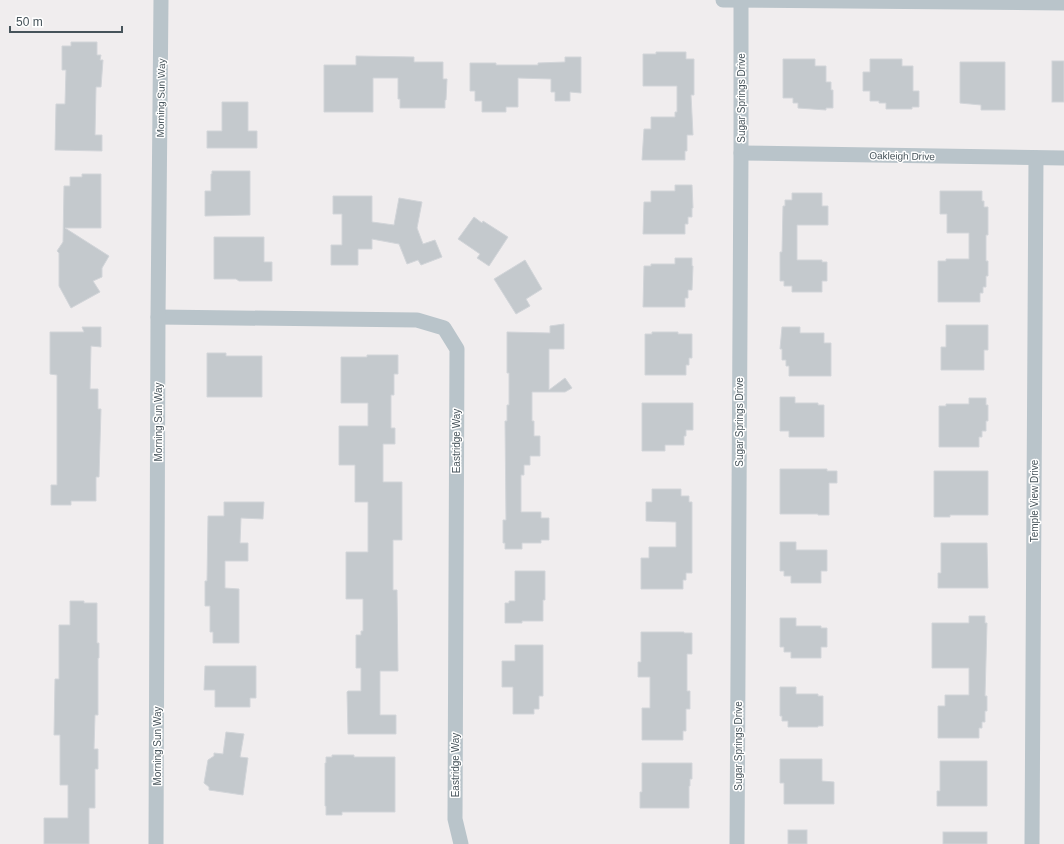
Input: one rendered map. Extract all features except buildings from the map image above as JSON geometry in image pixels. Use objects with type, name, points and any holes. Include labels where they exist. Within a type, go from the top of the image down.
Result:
[{"type":"street","name":"Morning Sun Way","points":[[156,844],[158,317],[162,0]]},
{"type":"street","points":[[723,0],[1064,3]]},
{"type":"street","name":"Sugar Springs Drive","points":[[737,844],[741,153],[740,0]]},
{"type":"street","name":"Oakleigh Drive","points":[[741,153],[1064,158]]},
{"type":"street","name":"Temple View Drive","points":[[1032,844],[1036,158]]},
{"type":"street","name":"Eastridge Way","points":[[158,317],[417,320],[444,328],[457,348],[455,819],[461,844]]}]
